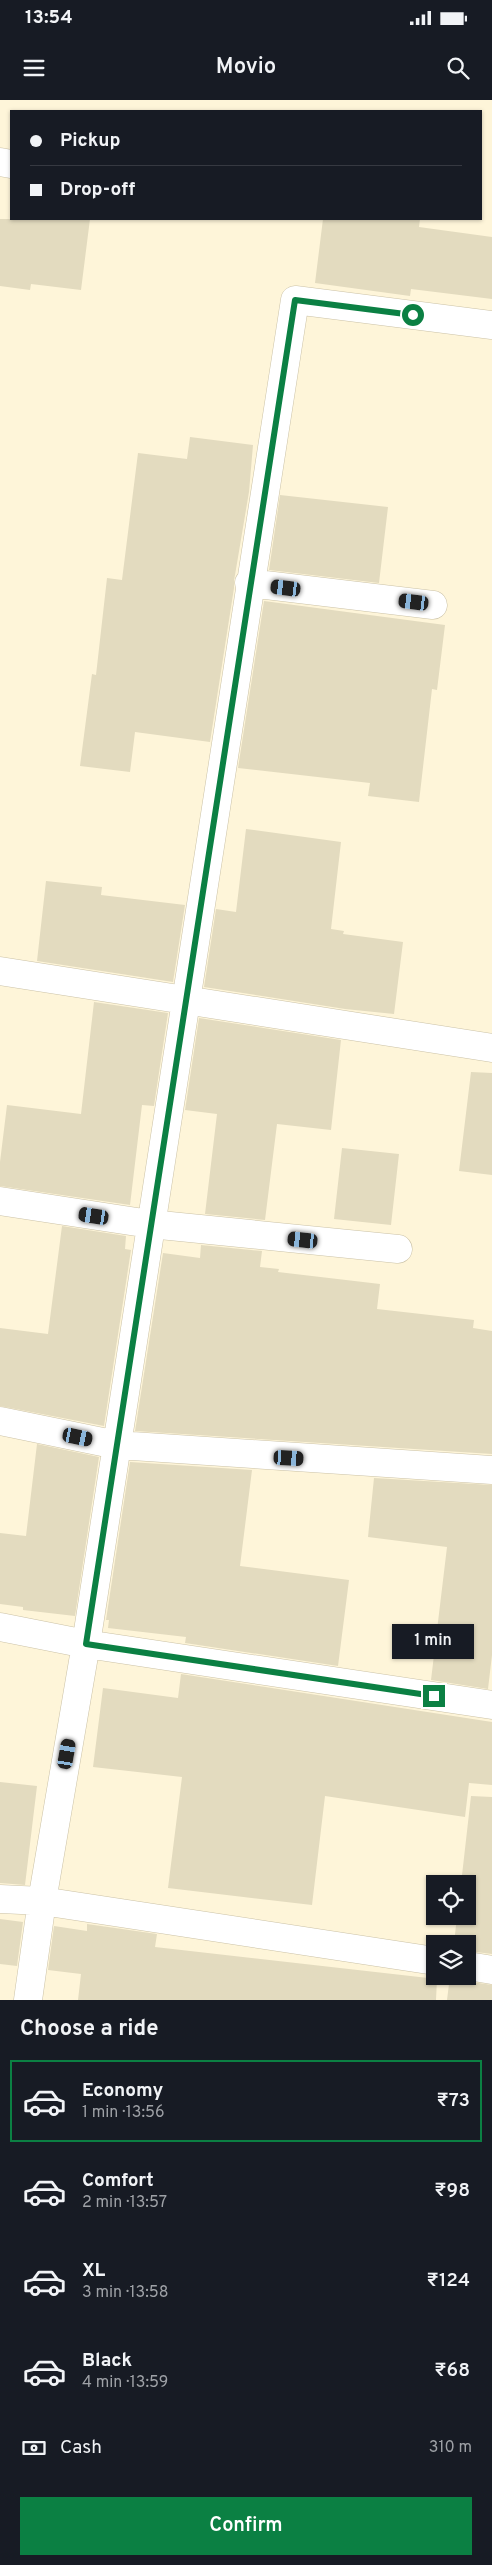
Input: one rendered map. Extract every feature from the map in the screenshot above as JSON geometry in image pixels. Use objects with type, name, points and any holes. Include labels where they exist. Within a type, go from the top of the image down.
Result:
[{"type":"street","points":[[28,2000],[42,1901],[86,1644],[249,583],[295,300],[492,324]]},
{"type":"street","points":[[249,583],[433,605]]},
{"type":"street","points":[[0,971],[492,1048]]},
{"type":"street","points":[[0,1201],[150,1224],[398,1249]]},
{"type":"street","points":[[0,1421],[116,1445],[492,1470]]},
{"type":"street","points":[[0,1627],[86,1644],[492,1705]]},
{"type":"street","points":[[0,1898],[42,1901],[426,1960]]},
{"type":"street","points":[[476,1967],[492,1970]]},
{"type":"building","points":[[0,219],[90,220],[81,290],[31,284],[30,290],[0,286]]},
{"type":"building","points":[[323,220],[420,220],[419,227],[492,237],[492,299],[411,289],[410,296],[315,283]]},
{"type":"building","points":[[190,437],[253,445],[249,492],[210,742],[135,732],[130,772],[80,766],[92,674],[96,675],[107,578],[122,580],[138,453],[187,459]]},
{"type":"building","points":[[280,495],[388,507],[379,583],[269,570]]},
{"type":"building","points":[[264,601],[445,625],[437,690],[432,689],[419,802],[368,796],[370,783],[238,768]]},
{"type":"building","points":[[246,829],[341,842],[331,929],[344,931],[343,934],[403,942],[394,1014],[345,1009],[204,987],[216,909],[236,912]]},
{"type":"building","points":[[46,881],[102,887],[101,895],[185,905],[173,982],[37,961]]},
{"type":"building","points":[[94,1002],[168,1013],[154,1106],[142,1105],[130,1205],[0,1186],[0,1162],[7,1105],[81,1114]]},
{"type":"building","points":[[199,1018],[341,1040],[331,1130],[277,1124],[265,1220],[205,1214],[217,1114],[185,1110]]},
{"type":"building","points":[[471,1072],[492,1073],[492,1175],[459,1171]]},
{"type":"building","points":[[342,1148],[399,1154],[391,1225],[334,1219]]},
{"type":"building","points":[[62,1226],[126,1236],[125,1249],[131,1250],[104,1426],[0,1406],[0,1328],[48,1334]]},
{"type":"building","points":[[201,1245],[262,1251],[260,1267],[279,1269],[278,1272],[380,1284],[377,1309],[474,1320],[473,1328],[492,1331],[492,1454],[135,1431],[163,1253],[200,1258]]},
{"type":"building","points":[[37,1444],[99,1457],[75,1616],[23,1610],[23,1607],[0,1604],[0,1533],[26,1536]]},
{"type":"building","points":[[130,1462],[252,1470],[240,1566],[349,1580],[338,1666],[185,1643],[186,1637],[108,1628],[109,1620],[106,1620]]},
{"type":"building","points":[[374,1478],[492,1485],[492,1655],[488,1689],[431,1680],[447,1547],[368,1537]]},
{"type":"building","points":[[181,1674],[492,1722],[492,1785],[469,1783],[465,1817],[325,1796],[312,1905],[168,1888],[182,1777],[93,1767],[103,1688],[178,1698]]},
{"type":"building","points":[[0,1782],[37,1786],[25,1885],[0,1883]]},
{"type":"building","points":[[471,1796],[492,1797],[492,1954],[476,1952],[476,1935],[455,1935],[456,1925],[476,1925],[476,1875],[462,1875]]},
{"type":"building","points":[[0,1919],[23,1922],[17,1966],[0,1964]]},
{"type":"building","points":[[87,1924],[157,1934],[155,1947],[426,1978],[426,1985],[437,1985],[436,2000],[78,2000],[81,1974],[48,1970],[54,1926],[87,1931]]},
{"type":"building","points":[[476,1983],[492,1985],[492,2000],[447,2000],[449,1985],[476,1985]]},
{"type":"route","points":[[413,315],[295,300],[246,602],[86,1644],[434,1696]]}]
